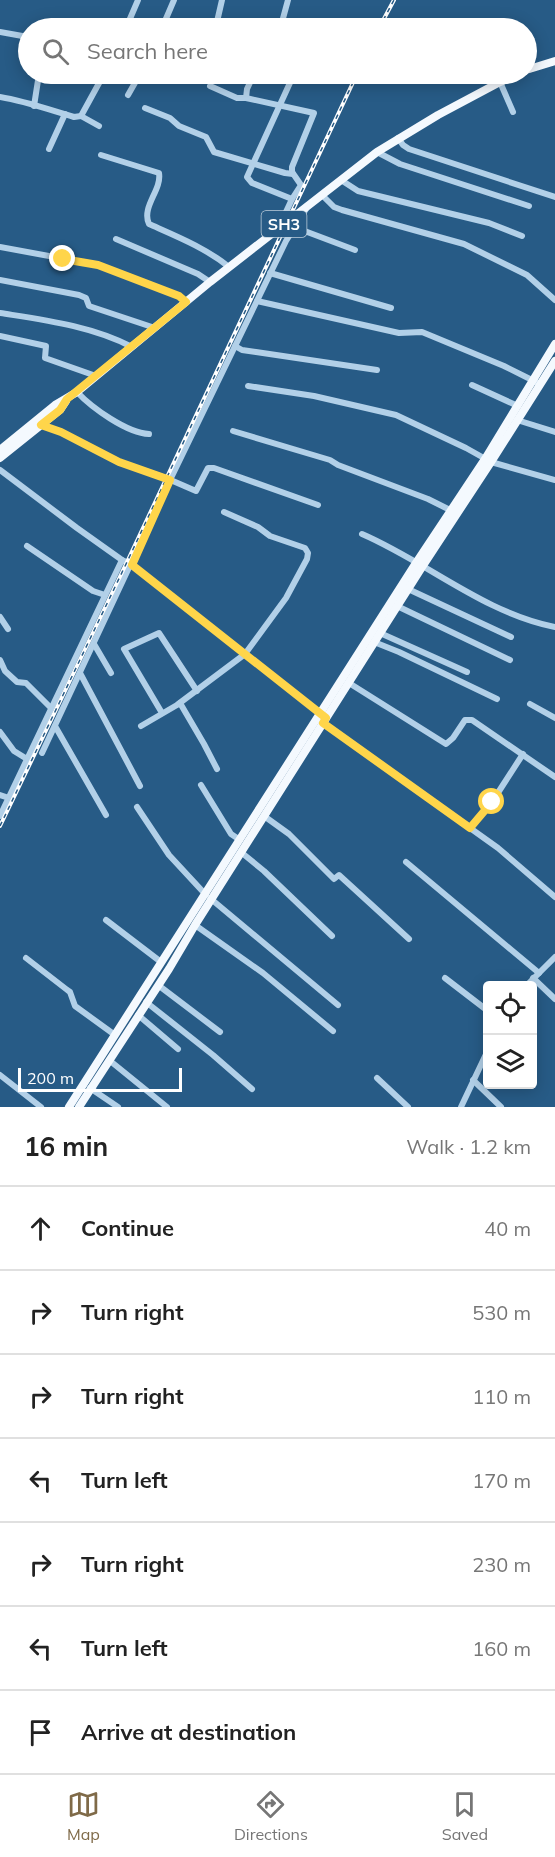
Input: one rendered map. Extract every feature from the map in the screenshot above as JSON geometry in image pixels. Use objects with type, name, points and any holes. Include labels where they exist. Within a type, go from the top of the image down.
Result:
[{"type":"main road","points":[[537,67],[555,61]]},
{"type":"main road","name":"SH3","points":[[0,450],[55,405],[77,392],[210,282],[377,152],[496,84]]},
{"type":"main road","points":[[69,1107],[161,962],[242,853],[419,565],[517,420],[555,344]]},
{"type":"main road","points":[[79,1107],[169,969],[240,840],[349,683],[408,589],[450,510],[488,461],[518,406],[555,361]]},
{"type":"main road","name":"SH3","points":[[0,458],[60,410],[67,399]]},
{"type":"street","points":[[130,18],[138,0]]},
{"type":"street","points":[[166,18],[174,0]]},
{"type":"street","points":[[218,18],[222,0]]},
{"type":"street","points":[[283,18],[288,0]]},
{"type":"street","points":[[0,32],[18,35]]},
{"type":"street","points":[[34,106],[37,84]]},
{"type":"street","points":[[81,116],[99,84]]},
{"type":"street","points":[[128,94],[134,84]]},
{"type":"street","points":[[246,98],[249,84]]},
{"type":"street","points":[[289,84],[248,177],[252,183],[292,199]]},
{"type":"street","points":[[501,84],[513,112]]},
{"type":"street","points":[[210,86],[237,98],[314,113],[292,167],[293,174],[301,185],[279,228]]},
{"type":"street","points":[[0,97],[20,100],[74,117],[81,116],[99,126]]},
{"type":"street","points":[[145,108],[206,137],[214,152],[293,174]]},
{"type":"street","points":[[49,148],[65,114]]},
{"type":"street","points":[[398,138],[409,149],[555,197]]},
{"type":"street","points":[[377,152],[400,164],[529,206]]},
{"type":"street","points":[[101,155],[159,173],[160,179],[150,203],[147,219],[149,224],[186,241],[229,267]]},
{"type":"street","points":[[341,180],[358,191],[489,223],[522,236]]},
{"type":"street","points":[[322,195],[334,207],[342,210],[407,227],[474,249],[527,275],[555,300]]},
{"type":"street","points":[[42,753],[270,273],[294,227],[308,206]]},
{"type":"street","points":[[294,227],[355,250]]},
{"type":"street","points":[[116,239],[198,274],[210,282]]},
{"type":"street","points":[[0,247],[98,265],[179,296],[186,302]]},
{"type":"street","points":[[270,273],[391,308]]},
{"type":"street","points":[[0,280],[79,295],[86,298],[89,306],[155,328]]},
{"type":"street","points":[[257,301],[399,333],[423,332],[536,382]]},
{"type":"street","points":[[0,313],[81,329],[107,336],[132,347]]},
{"type":"street","points":[[0,336],[46,346],[45,358],[96,376]]},
{"type":"street","points":[[235,346],[242,350],[377,370]]},
{"type":"street","points":[[472,385],[518,406]]},
{"type":"street","points":[[248,386],[314,396],[396,415],[488,461],[555,480]]},
{"type":"street","points":[[77,392],[104,415],[124,426],[149,434]]},
{"type":"street","points":[[517,420],[555,432]]},
{"type":"street","points":[[41,425],[61,432],[119,462],[195,491],[208,468],[214,468],[318,505]]},
{"type":"street","points":[[233,431],[330,460],[450,510]]},
{"type":"street","points":[[0,470],[132,565],[323,718],[498,848],[555,897]]},
{"type":"street","points":[[141,726],[180,703],[245,654],[286,598],[308,554],[305,548],[270,536],[258,527],[224,512]]},
{"type":"street","points":[[362,534],[511,613],[532,622],[555,627]]},
{"type":"street","points":[[27,546],[93,591],[105,595]]},
{"type":"street","points":[[0,816],[122,560]]},
{"type":"street","points":[[408,589],[511,637]]},
{"type":"street","points":[[397,606],[510,660]]},
{"type":"street","points":[[0,617],[8,629]]},
{"type":"street","points":[[162,713],[124,650],[159,633],[197,691]]},
{"type":"street","points":[[380,633],[467,672]]},
{"type":"street","points":[[374,642],[497,699]]},
{"type":"street","points":[[94,644],[111,674]]},
{"type":"street","points":[[0,660],[5,671],[17,682],[26,682],[51,708]]},
{"type":"street","points":[[80,672],[140,786]]},
{"type":"street","points":[[349,683],[446,744],[465,720],[472,720],[555,777]]},
{"type":"street","points":[[180,703],[217,770]]},
{"type":"street","points":[[530,704],[555,718]]},
{"type":"street","points":[[55,726],[106,815]]},
{"type":"street","points":[[0,732],[15,751],[27,759]]},
{"type":"street","points":[[470,828],[492,802],[523,754]]},
{"type":"street","points":[[201,785],[231,834],[240,840]]},
{"type":"street","points":[[0,795],[9,798]]},
{"type":"street","points":[[137,807],[169,855],[208,897],[338,1005]]},
{"type":"street","points":[[264,816],[289,834],[334,879],[339,875],[409,939]]},
{"type":"street","points":[[242,853],[332,936]]},
{"type":"street","points":[[406,862],[536,976],[555,999]]},
{"type":"street","points":[[106,920],[161,962]]},
{"type":"street","points":[[195,925],[263,973],[333,1031]]},
{"type":"street","points":[[531,981],[555,957]]},
{"type":"street","points":[[26,958],[70,992],[75,1006],[115,1035]]},
{"type":"street","points":[[445,978],[483,1007]]},
{"type":"street","points":[[158,984],[220,1032]]},
{"type":"street","points":[[146,1002],[252,1089]]},
{"type":"street","points":[[138,1015],[177,1049]]},
{"type":"street","points":[[108,1060],[167,1107]]},
{"type":"street","points":[[461,1107],[483,1060]]},
{"type":"street","points":[[0,1075],[41,1107]]},
{"type":"street","points":[[377,1078],[408,1107]]},
{"type":"street","points":[[473,1080],[501,1107]]},
{"type":"street","points":[[90,1088],[118,1107]]},
{"type":"railway","points":[[384,18],[394,0]]},
{"type":"railway","points":[[0,826],[352,84]]},
{"type":"route","points":[[63,259],[98,265],[179,296],[186,302],[67,399],[60,410],[41,425],[61,432],[119,462],[170,480],[132,565],[326,718],[323,723],[470,828],[492,802]]}]
